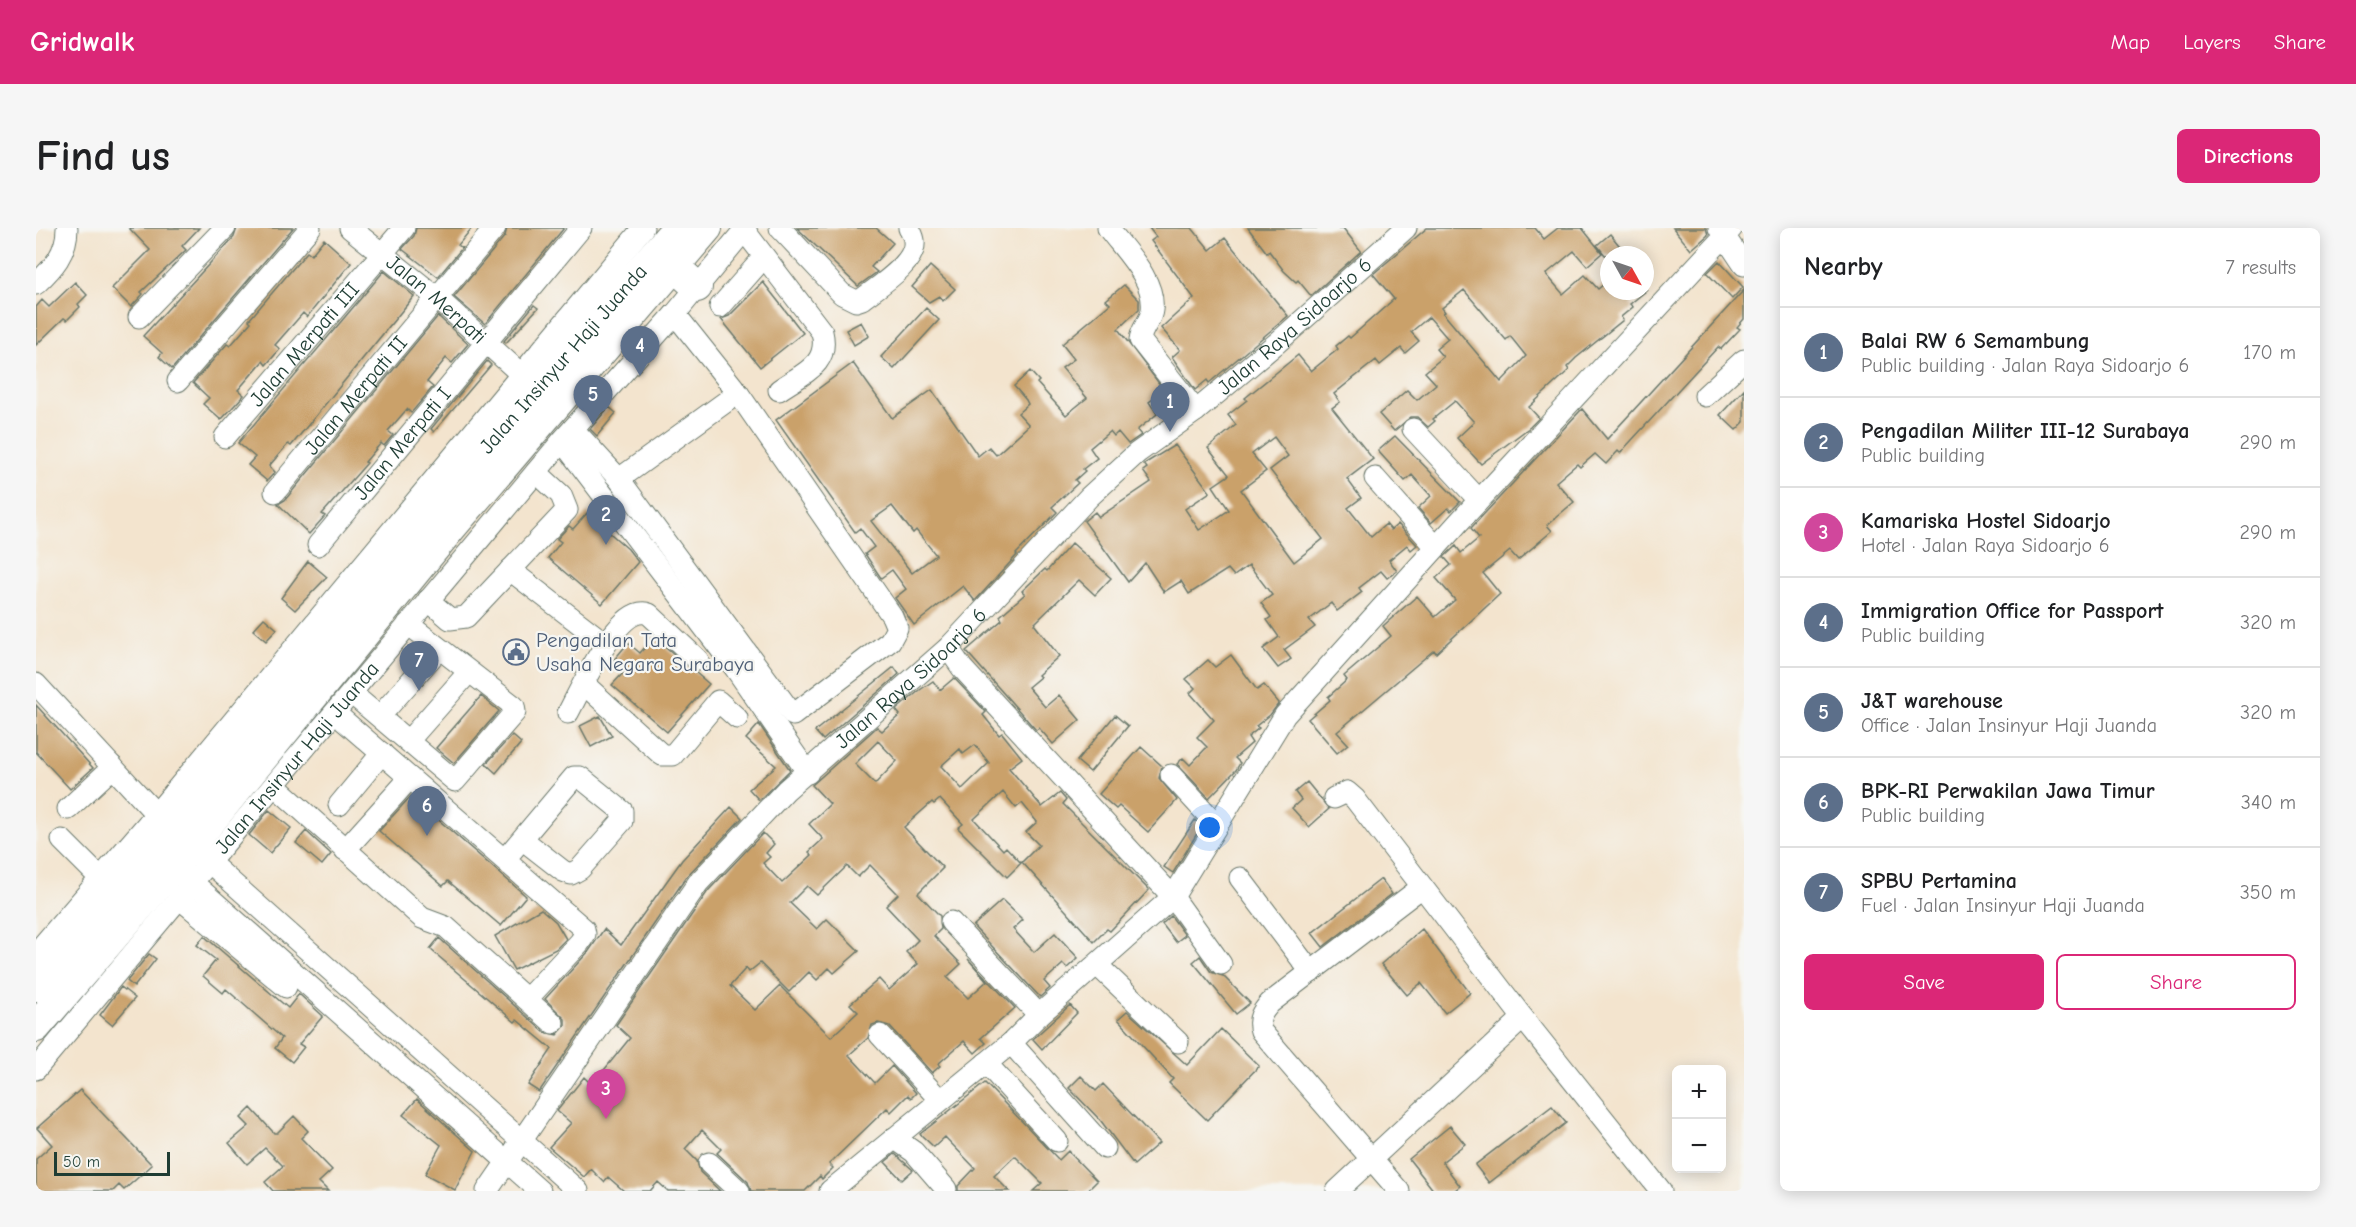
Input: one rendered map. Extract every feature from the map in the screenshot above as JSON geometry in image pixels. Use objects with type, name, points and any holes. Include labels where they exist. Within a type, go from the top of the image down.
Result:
[{"type":"highway","name":"Jalan Insinyur Haji Juanda","points":[[36,987],[51,946],[116,871],[182,856],[429,513],[529,383],[575,328],[677,228]]},
{"type":"highway","name":"Jalan Insinyur Haji Juanda","points":[[37,1025],[182,856],[450,529],[707,228]]},
{"type":"highway","points":[[674,266],[697,287]]},
{"type":"street","points":[[139,317],[225,228]]},
{"type":"street","points":[[178,381],[310,228]]},
{"type":"street","name":"Jalan Merpati","points":[[350,228],[436,297],[529,383]]},
{"type":"street","name":"Jalan Merpati III","points":[[225,437],[404,228]]},
{"type":"street","name":"Jalan Merpati II","points":[[275,492],[495,228]]},
{"type":"street","name":"Jalan Merpati I","points":[[318,545],[581,228]]},
{"type":"street","name":"Jalan Insinyur Haji Juanda","points":[[575,328],[643,228]]},
{"type":"street","points":[[780,228],[842,294],[856,301],[862,299],[902,268],[911,256],[915,242],[909,228]]},
{"type":"street","points":[[1108,228],[1148,283],[1152,296],[1152,311],[1141,332],[1140,340],[1196,411]]},
{"type":"street","name":"Jalan Raya Sidoarjo 6","points":[[487,1191],[698,884],[786,790],[948,648],[1089,497],[1137,453],[1196,411],[1278,342],[1406,228]]},
{"type":"street","points":[[745,229],[822,332],[825,346],[820,361],[779,390]]},
{"type":"street","name":"Jalan Insinyur Haji Juanda","points":[[36,1069],[182,856],[274,785],[536,472],[675,314],[745,229]]},
{"type":"street","points":[[36,284],[57,263],[64,230]]},
{"type":"street","points":[[845,1186],[894,1138],[1011,1043],[1039,1015],[1173,897],[1285,715],[1725,230],[1744,265]]},
{"type":"street","points":[[720,307],[764,257]]},
{"type":"street","points":[[568,435],[619,479],[793,715],[890,641],[896,634],[897,623],[738,393],[675,314]]},
{"type":"street","points":[[1706,396],[1744,360]]},
{"type":"street","points":[[619,479],[738,393]]},
{"type":"street","points":[[1413,429],[1479,500]]},
{"type":"street","points":[[568,435],[808,773]]},
{"type":"street","points":[[428,600],[450,619],[459,620],[466,617],[567,510],[561,495],[536,472]]},
{"type":"street","points":[[1375,478],[1436,548]]},
{"type":"street","points":[[510,570],[606,644]]},
{"type":"street","points":[[568,713],[606,644],[634,614],[642,612],[649,614],[698,660]]},
{"type":"street","points":[[351,693],[409,740],[451,780],[459,779],[516,709],[408,624]]},
{"type":"street","points":[[948,648],[962,668],[1173,897],[1221,964]]},
{"type":"street","points":[[380,716],[439,649]]},
{"type":"street","points":[[409,740],[468,673]]},
{"type":"street","points":[[36,684],[113,767],[286,987]]},
{"type":"street","points":[[584,684],[662,755],[668,757],[674,755],[718,701],[737,718]]},
{"type":"street","points":[[335,713],[581,926],[585,934],[527,999]]},
{"type":"street","points":[[339,805],[382,753]]},
{"type":"street","points":[[68,809],[113,767]]},
{"type":"street","points":[[1171,775],[1216,825]]},
{"type":"street","points":[[505,859],[574,777],[580,777],[622,811],[622,821],[580,869],[571,874],[563,871],[522,839]]},
{"type":"street","points":[[345,850],[410,778]]},
{"type":"street","points":[[274,785],[422,918],[446,927],[554,1023]]},
{"type":"street","points":[[1334,798],[1347,792],[1355,799],[1523,1018],[1661,1191]]},
{"type":"street","points":[[62,840],[116,871]]},
{"type":"street","points":[[182,856],[523,1141],[578,1191]]},
{"type":"street","points":[[182,856],[540,1191]]},
{"type":"street","points":[[1240,878],[1311,972]]},
{"type":"street","points":[[1399,1191],[1261,1031],[1259,1024],[1262,1012],[1270,1003],[1422,887]]},
{"type":"street","points":[[951,922],[1039,1015]]},
{"type":"street","points":[[1097,965],[1178,1042]]},
{"type":"street","points":[[1337,1191],[1523,1018]]},
{"type":"street","points":[[880,1035],[940,1100]]},
{"type":"street","points":[[1011,1043],[1105,1148]]},
{"type":"street","points":[[986,1064],[1057,1141]]},
{"type":"street","points":[[894,1138],[914,1152],[946,1189]]},
{"type":"street","points":[[710,1163],[739,1191]]},
{"type":"building","points":[[129,228],[199,228],[182,246],[186,250],[141,292],[143,294],[131,307],[112,288],[150,250]]},
{"type":"building","points":[[237,228],[293,228],[172,369],[159,357],[162,353],[143,336],[234,237]]},
{"type":"building","points":[[416,228],[472,228],[458,245],[462,248],[438,277],[402,249],[414,236]]},
{"type":"building","points":[[507,228],[564,228],[485,324],[454,297],[505,236]]},
{"type":"building","points":[[797,228],[876,228],[893,243],[871,267],[877,272],[858,286]]},
{"type":"building","points":[[1149,228],[1192,228],[1210,250],[1225,238],[1288,316],[1209,383],[1207,380],[1195,390],[1172,357],[1180,350],[1161,328],[1194,298],[1151,241],[1156,237]]},
{"type":"building","points":[[1248,228],[1343,228],[1361,251],[1311,296],[1298,280],[1296,282],[1284,271],[1269,251],[1267,253]]},
{"type":"building","points":[[1427,228],[1535,228],[1544,239],[1558,228],[1582,228],[1600,250],[1600,255],[1587,266],[1574,251],[1546,274],[1563,294],[1585,275],[1598,289],[1600,287],[1600,300],[1635,300],[1630,304],[1633,307],[1621,317],[1623,320],[1576,358],[1567,367],[1569,370],[1529,407],[1539,418],[1481,464],[1457,438],[1474,422],[1455,401],[1433,419],[1435,421],[1428,427],[1417,417],[1411,417],[1394,431],[1379,414],[1407,390],[1417,400],[1436,384],[1425,372],[1443,357],[1436,349],[1448,339],[1429,317],[1411,332],[1419,341],[1405,353],[1401,348],[1380,365],[1376,360],[1334,394],[1340,402],[1332,408],[1373,459],[1347,479],[1361,498],[1348,508],[1371,537],[1386,524],[1391,530],[1398,524],[1417,545],[1411,550],[1407,545],[1389,560],[1397,571],[1387,578],[1381,571],[1359,588],[1362,592],[1337,611],[1331,603],[1309,620],[1315,627],[1284,650],[1291,659],[1278,668],[1263,649],[1279,637],[1267,620],[1271,617],[1261,603],[1272,595],[1249,565],[1234,576],[1228,569],[1189,594],[1181,581],[1164,592],[1145,563],[1128,582],[1084,521],[1095,512],[1099,517],[1151,482],[1143,471],[1147,468],[1144,464],[1175,445],[1210,492],[1185,509],[1199,530],[1229,510],[1213,486],[1229,475],[1208,448],[1236,425],[1228,415],[1247,400],[1245,398],[1298,355],[1311,371],[1338,349],[1336,346],[1348,336],[1350,338],[1394,299],[1373,274]],"holes":[[[1464,290],[1506,340],[1510,336],[1526,356],[1501,382],[1443,313],[1445,312],[1442,308]],[[1274,437],[1288,456],[1270,470],[1323,539],[1294,562],[1241,490],[1266,471],[1252,454]]]},
{"type":"building","points":[[1673,228],[1706,228],[1708,235],[1691,250]]},
{"type":"building","points":[[1610,234],[1620,246],[1600,246],[1600,249],[1597,245]]},
{"type":"building","points":[[324,239],[351,263],[307,317],[303,313],[275,345],[280,349],[266,365],[263,361],[238,390],[244,395],[221,420],[203,404],[209,398],[193,383],[227,344],[230,346],[251,322],[249,320],[307,252],[311,255]]},
{"type":"building","points":[[1719,261],[1743,287],[1732,299],[1707,273]]},
{"type":"building","points":[[930,266],[955,289],[943,301],[939,296],[929,302],[912,287]]},
{"type":"building","points":[[384,271],[414,296],[291,446],[288,444],[269,466],[275,472],[267,481],[248,465],[255,457],[238,443]]},
{"type":"building","points":[[75,282],[87,295],[78,304],[80,307],[67,320],[64,318],[36,345],[36,307],[42,300],[49,307]]},
{"type":"building","points":[[763,282],[803,333],[760,367],[721,319],[729,316]]},
{"type":"building","points":[[1124,285],[1139,300],[1139,309],[1118,329],[1176,406],[1164,391],[1149,402],[1157,414],[1137,430],[1141,435],[1128,444],[1118,432],[1114,436],[1110,431],[1090,448],[1097,458],[1083,469],[1085,471],[1075,480],[1078,483],[1052,507],[1057,512],[975,601],[963,586],[914,625],[895,598],[906,589],[892,570],[881,578],[865,554],[874,547],[860,528],[855,532],[776,420],[853,363],[892,418],[932,390],[978,456],[989,447],[996,455],[1029,425],[1018,413],[1028,404],[1014,386],[1030,371],[1039,381],[1037,383],[1066,415],[1087,398],[1062,368],[1074,359],[1062,344],[1110,304],[1106,300]],"holes":[[[892,506],[913,533],[916,530],[936,555],[912,573],[871,521]]]},
{"type":"building","points":[[1744,290],[1744,319],[1737,327],[1740,329],[1721,349],[1718,347],[1620,453],[1618,451],[1606,464],[1595,454],[1580,467],[1577,464],[1556,482],[1574,502],[1547,525],[1552,531],[1518,560],[1510,551],[1483,573],[1500,594],[1436,653],[1434,650],[1337,732],[1348,744],[1337,753],[1308,719],[1330,700],[1328,697],[1347,680],[1344,676],[1391,636],[1383,626],[1417,596],[1435,617],[1455,600],[1436,578],[1451,565],[1444,557],[1456,546],[1461,553],[1479,538],[1471,528],[1582,409],[1607,439]]},
{"type":"building","points":[[534,305],[538,308],[506,343],[504,341]]},
{"type":"building","points":[[926,308],[939,320],[894,369],[881,357]]},
{"type":"building","points":[[438,316],[468,344],[452,363],[446,358],[427,382],[433,387],[411,413],[407,409],[388,431],[393,435],[384,446],[381,443],[365,462],[367,463],[322,514],[325,516],[309,534],[278,504],[285,500]]},
{"type":"building","points":[[861,322],[869,336],[854,345],[846,330]]},
{"type":"building","points":[[487,361],[491,365],[434,432],[431,429]]},
{"type":"building","points":[[1744,389],[1744,422],[1736,430],[1720,415]]},
{"type":"building","points":[[609,407],[616,413],[597,436],[590,429]]},
{"type":"building","points":[[1395,436],[1460,502],[1451,511],[1448,508],[1431,523],[1418,508],[1431,496],[1412,475],[1405,481],[1378,451]]},
{"type":"building","points":[[587,513],[628,549],[638,562],[602,604],[548,558],[561,542],[557,539],[569,526],[573,529]]},
{"type":"building","points":[[1072,543],[1111,578],[1095,595],[1079,580],[1034,624],[1059,656],[1028,687],[1045,707],[1059,695],[1080,720],[1053,744],[1039,728],[1036,730],[966,651],[1002,620],[1000,616],[1025,594],[1022,591],[1045,569],[1047,571]]},
{"type":"building","points":[[308,561],[327,577],[295,610],[281,598]]},
{"type":"building","points":[[264,618],[277,629],[266,641],[253,630]]},
{"type":"building","points":[[654,637],[709,684],[667,732],[612,685],[625,671],[613,661],[628,643],[640,653]]},
{"type":"building","points":[[1231,655],[1257,690],[1264,685],[1279,703],[1270,715],[1256,726],[1259,728],[1248,737],[1252,743],[1235,758],[1240,763],[1236,770],[1209,798],[1177,764],[1183,758],[1190,765],[1207,747],[1197,737],[1214,720],[1190,693],[1195,688],[1186,679],[1208,660],[1215,667]]},
{"type":"building","points":[[894,667],[899,674],[823,740],[815,731]]},
{"type":"building","points":[[954,678],[986,712],[983,715],[999,735],[1002,733],[1022,758],[1009,768],[1042,807],[1060,793],[1066,800],[1063,804],[1149,890],[1110,931],[1107,929],[1094,942],[1022,862],[1039,845],[1026,832],[1037,822],[1022,803],[1016,808],[1003,792],[974,819],[1003,850],[1006,847],[1021,863],[1007,877],[958,828],[963,824],[940,799],[934,804],[932,802],[904,827],[943,868],[918,893],[940,916],[941,929],[934,936],[961,964],[947,977],[968,998],[987,981],[968,959],[1015,1008],[981,1038],[986,1043],[975,1053],[964,1041],[938,1064],[940,1066],[932,1073],[889,1026],[878,1023],[872,1025],[868,1038],[849,1055],[875,1083],[892,1066],[916,1093],[911,1098],[908,1095],[891,1112],[887,1108],[829,1164],[833,1168],[822,1179],[820,1176],[805,1191],[751,1191],[748,1182],[717,1153],[721,1149],[702,1130],[685,1149],[697,1161],[700,1172],[720,1191],[668,1191],[658,1182],[650,1191],[624,1191],[608,1177],[604,1182],[591,1169],[584,1177],[549,1147],[571,1123],[557,1111],[584,1077],[592,1085],[630,1038],[616,1025],[708,891],[763,833],[774,844],[766,853],[770,857],[763,863],[782,883],[812,855],[809,852],[823,839],[809,824],[830,804],[812,785],[877,727],[882,731],[900,715],[896,710],[920,690],[933,681],[940,690]],"holes":[[[878,741],[897,761],[875,784],[855,764]],[[975,745],[989,763],[962,789],[941,766],[960,749],[963,754]],[[870,865],[898,894],[886,906],[918,940],[906,952],[918,964],[889,990],[879,979],[850,1004],[858,1012],[831,1037],[780,986],[755,1010],[730,986],[746,968],[749,972],[760,963],[789,992],[809,972],[817,980],[829,968],[834,973],[859,951],[827,919],[817,929],[790,903],[807,886],[817,895],[847,866],[858,877]]]},
{"type":"building","points":[[481,696],[499,711],[454,763],[436,748]]},
{"type":"building","points":[[36,705],[93,768],[70,789],[36,752]]},
{"type":"building","points":[[1115,715],[1128,726],[1090,772],[1077,761]]},
{"type":"building","points":[[600,716],[612,736],[591,747],[580,726]]},
{"type":"building","points":[[759,724],[790,770],[759,800],[749,789],[776,766],[746,739]]},
{"type":"building","points":[[512,735],[521,743],[496,773],[486,764]]},
{"type":"building","points":[[1141,747],[1162,766],[1159,778],[1177,800],[1148,832],[1119,806],[1116,809],[1099,794]]},
{"type":"building","points":[[1307,782],[1329,809],[1309,827],[1292,808],[1301,800],[1295,792]]},
{"type":"building","points":[[411,796],[526,896],[501,926],[448,881],[443,886],[379,831]]},
{"type":"building","points":[[731,807],[742,818],[687,876],[539,1092],[528,1085],[552,1049],[517,1020],[515,1022],[430,949],[439,938],[544,1032],[557,1035],[565,1026],[565,1019],[545,999],[589,951],[604,929],[621,945],[682,860]]},
{"type":"building","points":[[269,810],[291,828],[270,853],[249,835]]},
{"type":"building","points":[[1195,820],[1201,827],[1173,873],[1164,867]]},
{"type":"building","points":[[306,831],[331,854],[322,865],[296,843]]},
{"type":"building","points":[[1381,879],[1392,894],[1323,947],[1312,933]]},
{"type":"building","points":[[1002,900],[1023,920],[1013,929],[1034,952],[1055,933],[1078,958],[1067,968],[1063,964],[1044,981],[1050,988],[1040,997],[973,926]]},
{"type":"building","points":[[541,909],[556,922],[566,939],[556,949],[514,970],[495,936]]},
{"type":"building","points":[[1171,916],[1185,935],[1176,942],[1162,924]]},
{"type":"building","points":[[1422,929],[1470,993],[1445,1013],[1421,983],[1407,995],[1381,964]]},
{"type":"building","points":[[204,936],[288,1008],[299,994],[323,1016],[299,1044],[304,1047],[292,1062],[275,1048],[282,1038],[226,989],[223,993],[203,976],[216,960],[197,945]]},
{"type":"building","points":[[149,954],[156,959],[134,987],[127,981]]},
{"type":"building","points":[[1200,956],[1211,972],[1223,976],[1250,1003],[1236,1014],[1193,962]]},
{"type":"building","points":[[121,987],[135,998],[112,1025],[100,1015]]},
{"type":"building","points":[[1070,1005],[1077,1013],[1042,1049],[1033,1039]]},
{"type":"building","points":[[1127,1011],[1187,1065],[1221,1029],[1259,1066],[1207,1120],[1169,1083],[1173,1079],[1118,1019]]},
{"type":"building","points":[[1081,1076],[1096,1091],[1103,1084],[1159,1143],[1134,1165],[1101,1121],[1069,1088]]},
{"type":"building","points":[[985,1083],[1059,1160],[1068,1151],[1097,1181],[1087,1191],[1033,1191],[1042,1183],[1015,1156],[994,1176],[1009,1191],[958,1191],[958,1186],[975,1168],[945,1137],[934,1147],[920,1134]]},
{"type":"building","points":[[80,1090],[152,1165],[124,1190],[119,1185],[113,1191],[36,1191],[36,1159],[52,1145],[37,1128]]},
{"type":"building","points":[[417,1099],[475,1151],[455,1190],[425,1174],[441,1145],[403,1115]]},
{"type":"building","points":[[1552,1106],[1566,1123],[1489,1183],[1475,1165]]},
{"type":"building","points":[[251,1108],[274,1133],[277,1133],[294,1116],[308,1131],[301,1138],[332,1170],[319,1182],[328,1191],[273,1191],[265,1182],[283,1166],[265,1148],[247,1164],[229,1143],[249,1126],[241,1118]]},
{"type":"building","points":[[1450,1126],[1465,1144],[1442,1162],[1460,1186],[1454,1191],[1434,1191],[1409,1159]]},
{"type":"building","points":[[895,1154],[913,1170],[902,1180],[885,1162]]},
{"type":"place","name":"Immigration Office for Passport","points":[[640,376]]},
{"type":"place","name":"J&T warehouse","points":[[593,425]]},
{"type":"place","name":"Balai RW 6 Semambung","points":[[1170,432]]},
{"type":"place","name":"Pengadilan Militer III-12 Surabaya","points":[[606,545]]},
{"type":"place","name":"Pengadilan Tata Usaha Negara Surabaya","points":[[516,652]]},
{"type":"place","name":"SPBU Pertamina","points":[[419,691]]},
{"type":"place","name":"BPK-RI Perwakilan Jawa Timur","points":[[427,836]]},
{"type":"place","name":"Kamariska Hostel Sidoarjo","points":[[606,1119]]}]
